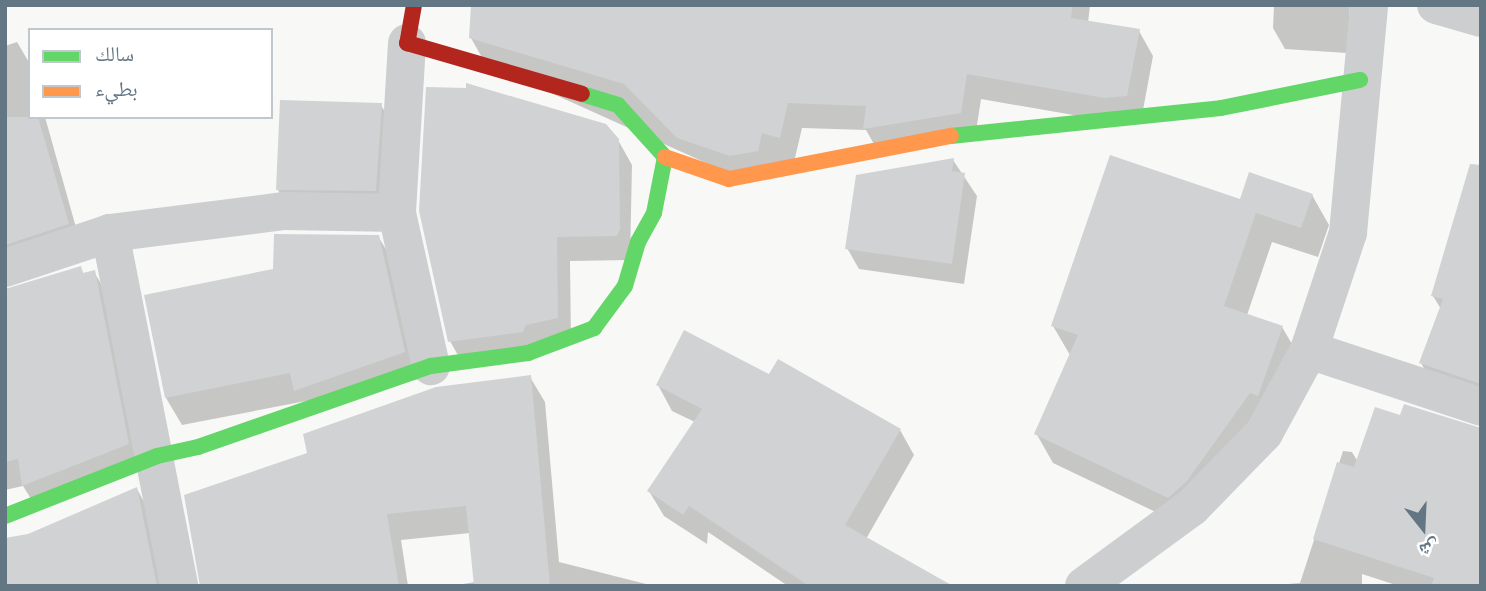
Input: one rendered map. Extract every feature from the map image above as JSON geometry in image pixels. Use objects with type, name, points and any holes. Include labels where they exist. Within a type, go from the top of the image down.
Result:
[{"type":"street","points":[[414,5],[407,43],[397,213],[431,366]]},
{"type":"street","points":[[1084,586],[1192,507],[1264,433],[1309,350],[1348,233],[1369,5]]},
{"type":"street","points":[[1436,5],[1481,18]]},
{"type":"street","points":[[407,43],[618,105],[665,157],[729,179],[915,140],[1221,108],[1360,80]]},
{"type":"street","points":[[5,516],[157,456],[198,447],[431,366],[528,353],[594,328],[625,285],[638,242],[654,213],[665,157]]},
{"type":"street","points":[[5,268],[110,233],[285,211],[397,213]]},
{"type":"street","points":[[110,233],[157,456],[179,586]]},
{"type":"street","points":[[1309,350],[1481,407]]},
{"type":"building","points":[[471,5],[1073,5],[1071,18],[1140,29],[1127,96],[1104,98],[967,74],[961,113],[863,129],[866,106],[788,103],[780,138],[762,133],[758,151],[730,156],[677,138],[624,84],[469,38]]},
{"type":"building","points":[[466,83],[606,124],[619,139],[620,229],[617,236],[557,237],[558,318],[526,325],[523,332],[448,342],[419,211],[426,87],[466,88]]},
{"type":"building","points":[[280,100],[382,103],[376,191],[276,190]]},
{"type":"building","points":[[5,117],[39,119],[69,224],[5,245]]},
{"type":"building","points":[[1110,155],[1240,199],[1249,172],[1313,194],[1301,228],[1256,213],[1224,306],[1283,326],[1258,396],[1250,393],[1187,481],[1168,498],[1034,434],[1078,335],[1051,326]]},
{"type":"building","points":[[954,158],[952,171],[965,173],[952,264],[845,249],[856,175]]},
{"type":"building","points":[[1470,164],[1481,165],[1481,384],[1419,363],[1443,299],[1431,296]]},
{"type":"building","points":[[274,234],[379,235],[405,352],[294,391],[290,373],[165,398],[144,295],[273,269]]},
{"type":"building","points":[[81,266],[83,273],[95,270],[129,444],[22,486],[18,459],[5,462],[5,289]]},
{"type":"building","points":[[684,330],[769,374],[778,359],[901,429],[845,525],[953,586],[809,586],[689,506],[683,515],[647,491],[702,409],[656,385]]},
{"type":"building","points":[[531,375],[550,586],[474,586],[466,506],[387,514],[399,586],[200,586],[184,495],[307,453],[303,434],[436,387]]},
{"type":"building","points":[[1404,404],[1481,428],[1481,586],[1431,586],[1434,578],[1313,539],[1337,462],[1354,467],[1375,407],[1400,415]]},
{"type":"building","points":[[137,487],[157,586],[5,586],[5,538],[28,534]]},
{"type":"traffic: fast","points":[[951,136],[1221,108],[1360,80]]},
{"type":"traffic: fast","points":[[5,516],[157,456],[198,447],[431,366],[528,353],[594,328],[625,286],[638,242],[654,213],[665,157],[618,105],[582,94]]},
{"type":"traffic: slow","points":[[665,157],[729,179],[951,136]]},
{"type":"traffic: jam","points":[[414,5],[407,43],[582,94]]}]
